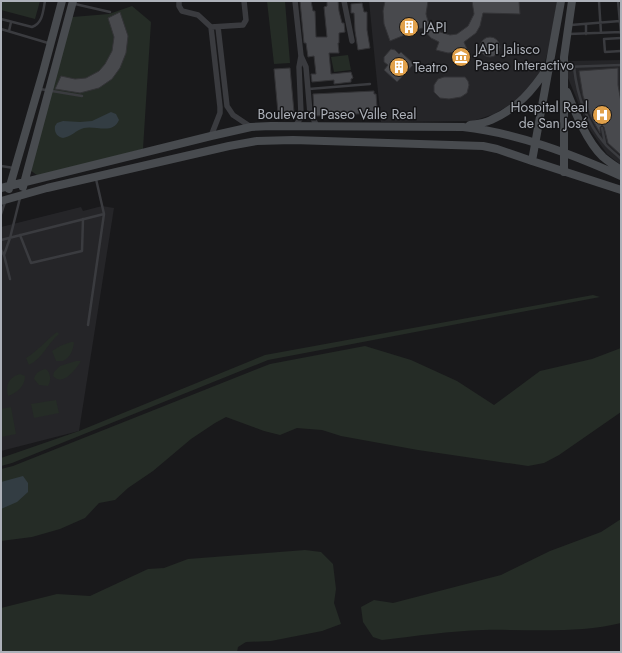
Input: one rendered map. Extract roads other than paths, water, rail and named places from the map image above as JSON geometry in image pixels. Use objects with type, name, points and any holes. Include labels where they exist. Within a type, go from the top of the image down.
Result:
[{"type":"street","points":[[4,200],[15,169],[62,1]]},
{"type":"street","points":[[179,1],[179,6],[182,11],[198,15],[211,27],[220,107],[220,113],[211,136]]},
{"type":"street","points":[[211,27],[243,25],[246,20],[244,1]]},
{"type":"street","points":[[295,1],[301,56],[299,67],[301,114],[300,119],[295,126]]},
{"type":"street","points":[[344,1],[352,41]]},
{"type":"street","points":[[532,161],[561,1]]},
{"type":"street","points":[[564,172],[564,67],[572,1]]},
{"type":"street","points":[[21,196],[72,2]]},
{"type":"street","points":[[218,27],[227,106],[233,114],[251,127]]},
{"type":"street","points":[[301,56],[306,67],[310,114],[317,126]]},
{"type":"street","points":[[463,127],[490,120],[509,110],[526,97],[550,63]]},
{"type":"street","points":[[43,72],[49,72],[53,75]]},
{"type":"street","points":[[565,87],[582,126],[603,156],[621,170]]},
{"type":"street","points":[[300,90],[308,89]]},
{"type":"street","name":"Boulevard Paseo Valle Real","points":[[1,188],[251,127],[295,126],[463,127],[488,130],[508,134],[565,153],[621,178]]},
{"type":"street","name":"Boulevard Paseo Valle Real","points":[[4,200],[47,188],[229,146],[257,141],[293,140],[483,146],[498,149],[621,190]]},
{"type":"street","points":[[603,184],[606,177],[621,178]]},
{"type":"lane","points":[[1,19],[32,27],[37,26],[40,22],[45,1]]},
{"type":"lane","points":[[599,1],[601,33]]},
{"type":"lane","points":[[567,34],[621,33],[618,1]]},
{"type":"lane","points":[[72,2],[110,12]]},
{"type":"lane","points":[[568,25],[620,21]]},
{"type":"lane","points":[[9,31],[10,22]]},
{"type":"lane","points":[[586,24],[586,34]]},
{"type":"lane","points":[[1,29],[51,43]]},
{"type":"lane","points":[[621,38],[604,39],[605,52],[621,51]]},
{"type":"lane","points":[[564,67],[621,65]]},
{"type":"lane","points":[[574,67],[576,83],[582,105],[590,122],[605,144],[621,159]]},
{"type":"lane","points":[[308,89],[370,84]]},
{"type":"lane","points":[[38,88],[82,96]]},
{"type":"lane","points":[[582,126],[590,122]]},
{"type":"lane","points":[[602,128],[605,144]]},
{"type":"lane","points":[[1,166],[15,169]]},
{"type":"lane","points":[[88,325],[104,214],[96,177]]},
{"type":"lane","points":[[4,255],[21,196]]},
{"type":"lane","points":[[1,214],[4,200]]},
{"type":"lane","points":[[1,240],[104,214]]},
{"type":"lane","points":[[20,235],[31,263],[82,251],[83,219]]},
{"type":"lane","points":[[1,250],[4,255],[10,279]]},
{"type":"place","name":"JAPI","points":[[409,27]]},
{"type":"place","name":"JAPI Jalisco Paseo Interactivo","points":[[461,57]]},
{"type":"place","name":"Teatro","points":[[399,67]]},
{"type":"place","name":"Hospital Real de San José","points":[[602,115]]}]
